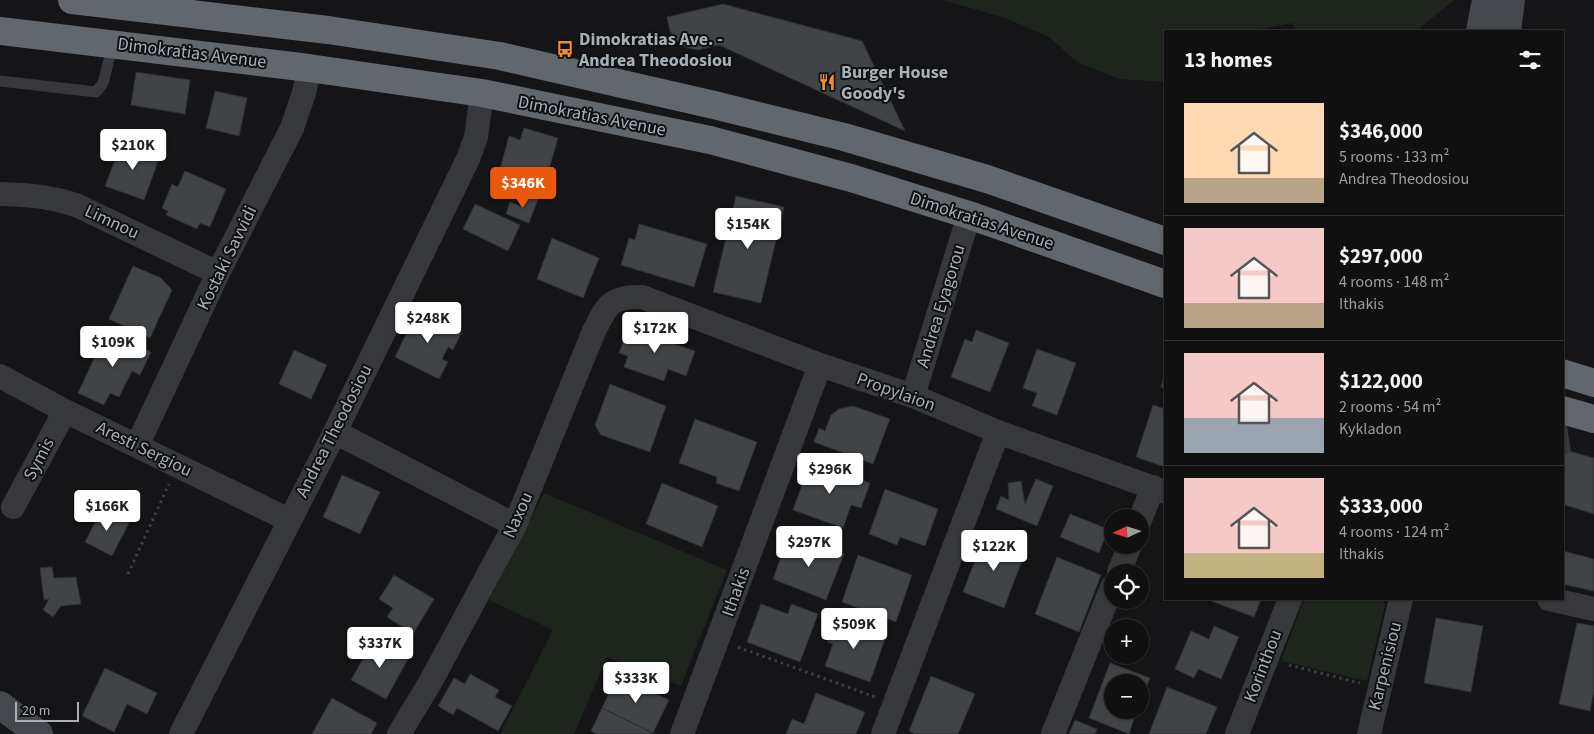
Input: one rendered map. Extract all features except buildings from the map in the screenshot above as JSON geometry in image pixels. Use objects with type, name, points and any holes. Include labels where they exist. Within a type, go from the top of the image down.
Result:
[{"type":"highway","name":"Dimokratias Avenue","points":[[72,0],[328,30],[500,56],[844,137],[987,179],[1164,241]]},
{"type":"highway","name":"Dimokratias Avenue","points":[[0,31],[309,68],[482,93],[710,140],[851,178],[968,215],[1164,284]]},
{"type":"highway","points":[[1564,374],[1594,383]]},
{"type":"highway","points":[[1564,411],[1594,419]]},
{"type":"street","points":[[1480,30],[1486,0]]},
{"type":"street","points":[[1507,30],[1511,0]]},
{"type":"street","name":"Kostaki Savvidi","points":[[137,446],[218,273],[292,128],[304,94],[309,68]]},
{"type":"street","name":"Andrea Theodosiou","points":[[181,734],[335,432],[468,159],[476,137],[482,93]]},
{"type":"street","name":"Limnou","points":[[0,194],[58,199],[76,205],[218,273]]},
{"type":"street","name":"Andrea Eyagorou","points":[[913,396],[968,215]]},
{"type":"street","name":"Propylaion","points":[[626,296],[642,297],[820,365],[913,396],[998,432],[1159,490]]},
{"type":"street","name":"Naxou","points":[[399,734],[431,681],[515,525],[594,331],[603,314],[613,302],[626,296]]},
{"type":"street","name":"Ithakis","points":[[682,734],[820,365]]},
{"type":"street","name":"Aresti Sergiou","points":[[0,376],[65,411],[289,520]]},
{"type":"street","name":"Symis","points":[[13,506],[65,411]]},
{"type":"street","points":[[335,432],[515,525]]},
{"type":"street","points":[[883,734],[998,432]]},
{"type":"street","points":[[1147,509],[1159,490]]},
{"type":"street","name":"Korinthou","points":[[1237,734],[1290,600]]},
{"type":"street","name":"Karpenisiou","points":[[1369,734],[1402,600]]},
{"type":"street","points":[[1554,600],[1594,609]]},
{"type":"street","points":[[1053,734],[1104,608]]},
{"type":"street","points":[[0,705],[39,734]]},
{"type":"lane","points":[[0,81],[96,92],[103,83],[113,44]]},
{"type":"lane","points":[[1564,443],[1565,450]]},
{"type":"path","points":[[128,574],[178,466]]},
{"type":"path","points":[[718,639],[894,704]]},
{"type":"path","points":[[1266,659],[1380,688]]},
{"type":"shaded area","points":[[943,0],[1454,0],[1419,29],[1412,30],[1296,30],[1292,23],[1255,30],[1164,30],[1164,82],[1119,79],[1077,62],[1049,37],[1005,18]]},
{"type":"shaded area","points":[[544,493],[727,570],[681,686],[607,657],[574,734],[500,734],[553,630],[489,600]]},
{"type":"shaded area","points":[[1304,600],[1383,600],[1385,605],[1367,681],[1281,661]]},
{"type":"place","name":"Dimokratias Ave. - Andrea Theodosiou","points":[[565,49]]},
{"type":"place","name":"Burger House Goody's","points":[[827,82]]}]
